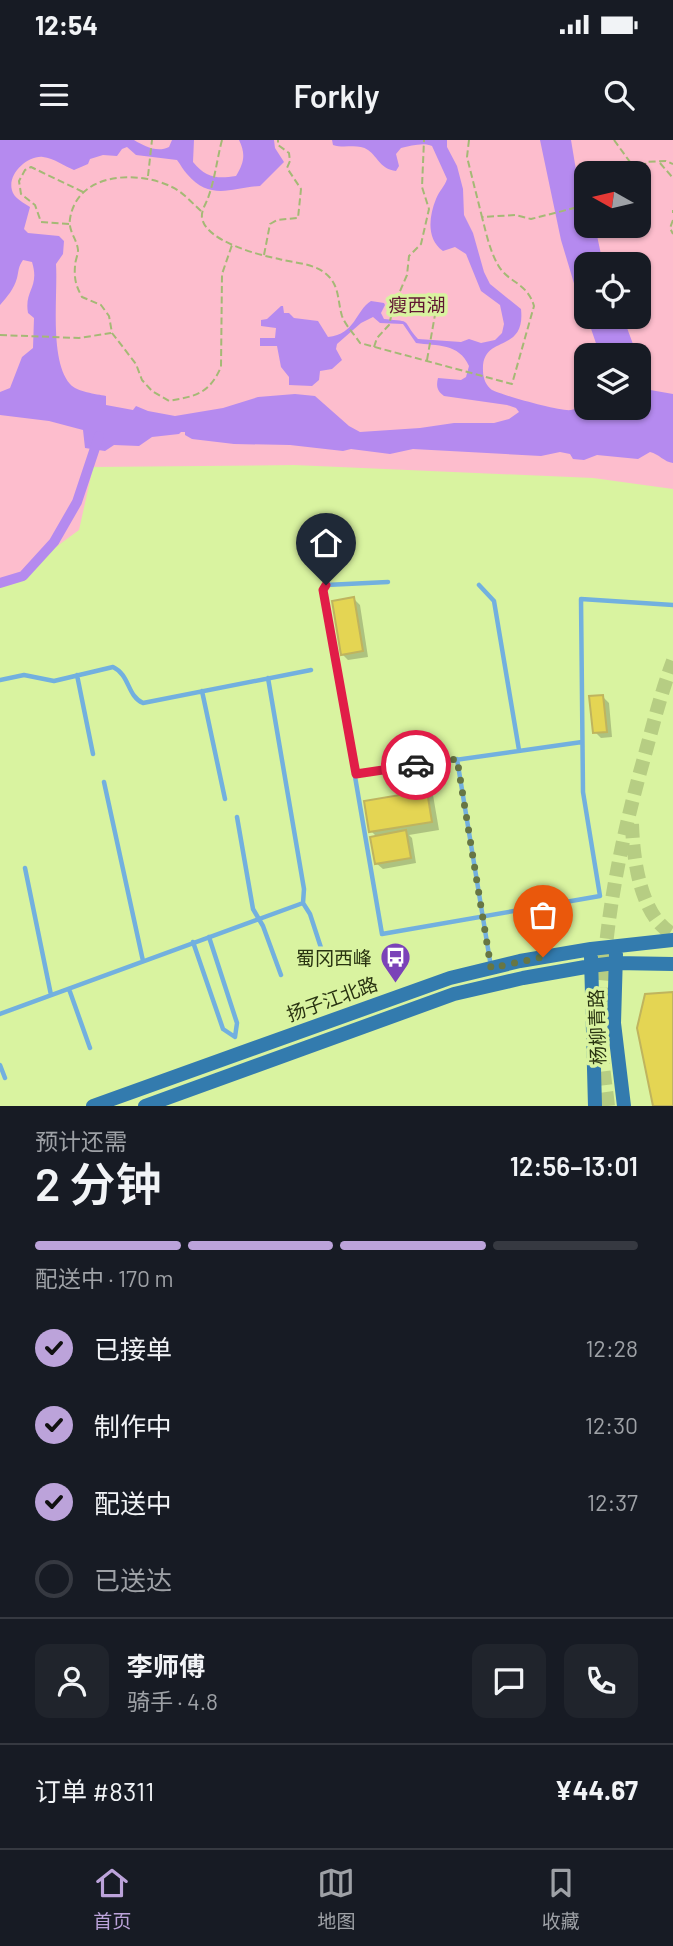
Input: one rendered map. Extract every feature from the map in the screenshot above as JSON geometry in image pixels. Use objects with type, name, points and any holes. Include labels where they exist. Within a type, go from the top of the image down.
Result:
[{"type":"main road","name":"扬子江北路","points":[[93,1106],[450,978],[591,949],[673,940]]},
{"type":"main road","name":"杨柳青路","points":[[617,945],[614,1023],[624,1106]]},
{"type":"main road","name":"杨柳青路","points":[[591,949],[594,1106]]},
{"type":"main road","name":"扬子江北路","points":[[145,1106],[454,994],[591,966],[615,963],[673,964]]},
{"type":"lane","points":[[388,582],[326,585],[323,590],[382,934],[600,897],[583,792],[580,599],[673,605]]},
{"type":"lane","points":[[479,585],[494,601],[519,750]]},
{"type":"lane","points":[[0,680],[24,675],[54,681],[113,667],[120,670],[125,677],[136,700],[144,703],[311,670]]},
{"type":"lane","points":[[77,675],[93,754]]},
{"type":"lane","points":[[268,678],[304,889],[303,903],[310,914],[325,960]]},
{"type":"lane","points":[[202,691],[225,799]]},
{"type":"lane","points":[[356,774],[582,742]]},
{"type":"lane","points":[[457,759],[491,968]]},
{"type":"lane","points":[[104,782],[143,961]]},
{"type":"lane","points":[[237,817],[253,909],[281,975]]},
{"type":"lane","points":[[25,868],[51,995]]},
{"type":"lane","points":[[0,1013],[303,903]]},
{"type":"lane","points":[[193,942],[223,1029],[235,1037],[237,1023],[208,937]]},
{"type":"lane","points":[[69,989],[90,1048]]},
{"type":"lane","points":[[0,1065],[5,1078]]},
{"type":"path","points":[[148,177],[152,140]]},
{"type":"path","points":[[222,140],[209,196],[202,212],[202,220],[210,233],[232,245],[323,271],[333,280],[342,316],[360,343],[512,384],[534,306],[525,288],[499,267],[482,217],[467,157],[469,140]]},
{"type":"path","points":[[264,255],[270,225],[277,220],[298,218],[301,201],[301,189],[286,168],[290,161],[289,153],[278,145],[278,140]]},
{"type":"path","points":[[374,347],[377,338],[390,325],[394,305],[407,275],[409,256],[421,244],[429,209],[422,187],[424,140]]},
{"type":"path","points":[[614,140],[629,161]]},
{"type":"path","points":[[658,161],[673,178]]},
{"type":"path","points":[[651,162],[666,161],[673,164]]},
{"type":"path","points":[[69,224],[41,222],[35,205],[21,194],[18,188],[21,176],[31,167],[39,168],[84,192]]},
{"type":"path","points":[[202,212],[175,188],[148,177],[115,178],[95,183],[76,199],[69,224],[78,250],[75,283],[82,297],[101,305],[109,316],[112,333],[136,364],[142,380],[152,391],[169,401],[204,392],[221,367],[222,274],[232,245]]},
{"type":"path","points":[[482,217],[515,215],[531,219],[574,208]]},
{"type":"path","points":[[673,220],[670,228],[673,234]]},
{"type":"path","points":[[427,361],[436,309]]},
{"type":"path","points":[[0,335],[79,338],[112,333]]},
{"type":"green space","name":"瘦西湖","points":[[0,140],[673,140],[673,489],[593,478],[294,465],[93,467],[79,530],[0,588]]},
{"type":"shaded area","name":"瘦西湖","points":[[0,140],[134,140],[160,149],[169,147],[172,140],[194,140],[193,162],[207,174],[223,177],[236,176],[241,167],[243,154],[239,140],[274,140],[275,148],[284,162],[260,186],[221,191],[204,188],[187,174],[177,160],[136,155],[127,147],[117,156],[103,155],[90,159],[88,164],[74,170],[43,157],[30,159],[19,168],[11,186],[16,197],[30,207],[24,229],[28,233],[59,236],[64,241],[63,254],[56,264],[56,327],[59,359],[70,384],[82,391],[106,396],[106,405],[133,410],[136,406],[175,416],[223,408],[258,397],[295,394],[315,396],[349,426],[360,432],[454,423],[494,423],[509,419],[519,412],[516,408],[444,396],[438,388],[438,378],[461,380],[466,377],[469,366],[453,349],[416,343],[403,324],[380,323],[373,317],[361,323],[337,344],[336,349],[342,360],[332,369],[320,371],[319,380],[312,386],[289,385],[289,377],[281,367],[277,346],[260,346],[260,338],[275,338],[276,328],[261,326],[261,320],[267,319],[281,306],[284,313],[289,313],[294,318],[318,321],[328,337],[350,327],[371,301],[384,303],[381,313],[384,319],[406,323],[418,339],[461,342],[469,339],[481,343],[495,340],[502,333],[504,324],[500,305],[481,291],[466,254],[455,247],[443,251],[431,234],[432,213],[437,196],[447,179],[432,146],[421,144],[401,148],[396,154],[399,166],[396,171],[383,166],[364,148],[333,145],[332,140],[447,140],[447,147],[457,166],[463,189],[464,215],[473,233],[484,272],[490,284],[521,309],[521,323],[517,333],[495,347],[484,359],[485,382],[492,390],[507,396],[544,406],[574,410],[574,420],[651,420],[651,390],[673,394],[673,463],[650,452],[638,459],[597,455],[584,460],[573,459],[570,454],[560,452],[541,456],[413,449],[390,454],[290,445],[234,444],[192,439],[185,435],[185,432],[152,437],[139,446],[114,445],[105,451],[85,448],[83,430],[49,421],[0,415],[0,392],[10,388],[22,357],[33,348],[34,318],[28,313],[27,305],[34,278],[32,262],[23,260],[14,286],[0,305]]},
{"type":"shaded area","points":[[540,140],[571,140],[574,161],[574,238],[598,238],[600,252],[574,252],[574,283],[561,240]]},
{"type":"shaded area","points":[[591,329],[627,329],[633,343],[596,343]]},
{"type":"building","points":[[354,597],[363,651],[341,655],[332,601]]},
{"type":"building","points":[[603,695],[607,732],[593,733],[589,696]]},
{"type":"building","points":[[426,785],[432,822],[369,832],[364,801],[418,792],[417,787]]},
{"type":"building","points":[[406,830],[411,858],[375,864],[370,837]]},
{"type":"building","points":[[673,992],[673,1106],[653,1106],[637,1028],[645,994]]},
{"type":"waterway","points":[[0,583],[23,576],[54,542],[77,502],[99,436]]},
{"type":"tunnel","points":[[608,1106],[602,1060],[602,1016],[611,904],[634,794],[673,661]]},
{"type":"tunnel","points":[[632,824],[640,885],[653,914],[662,926],[673,934]]},
{"type":"way so far","points":[[416,765],[457,759],[491,968],[543,957]]},
{"type":"place","name":"蜀冈西峰","points":[[395,985]]},
{"type":"route","points":[[326,585],[323,590],[356,774],[416,765]]}]
